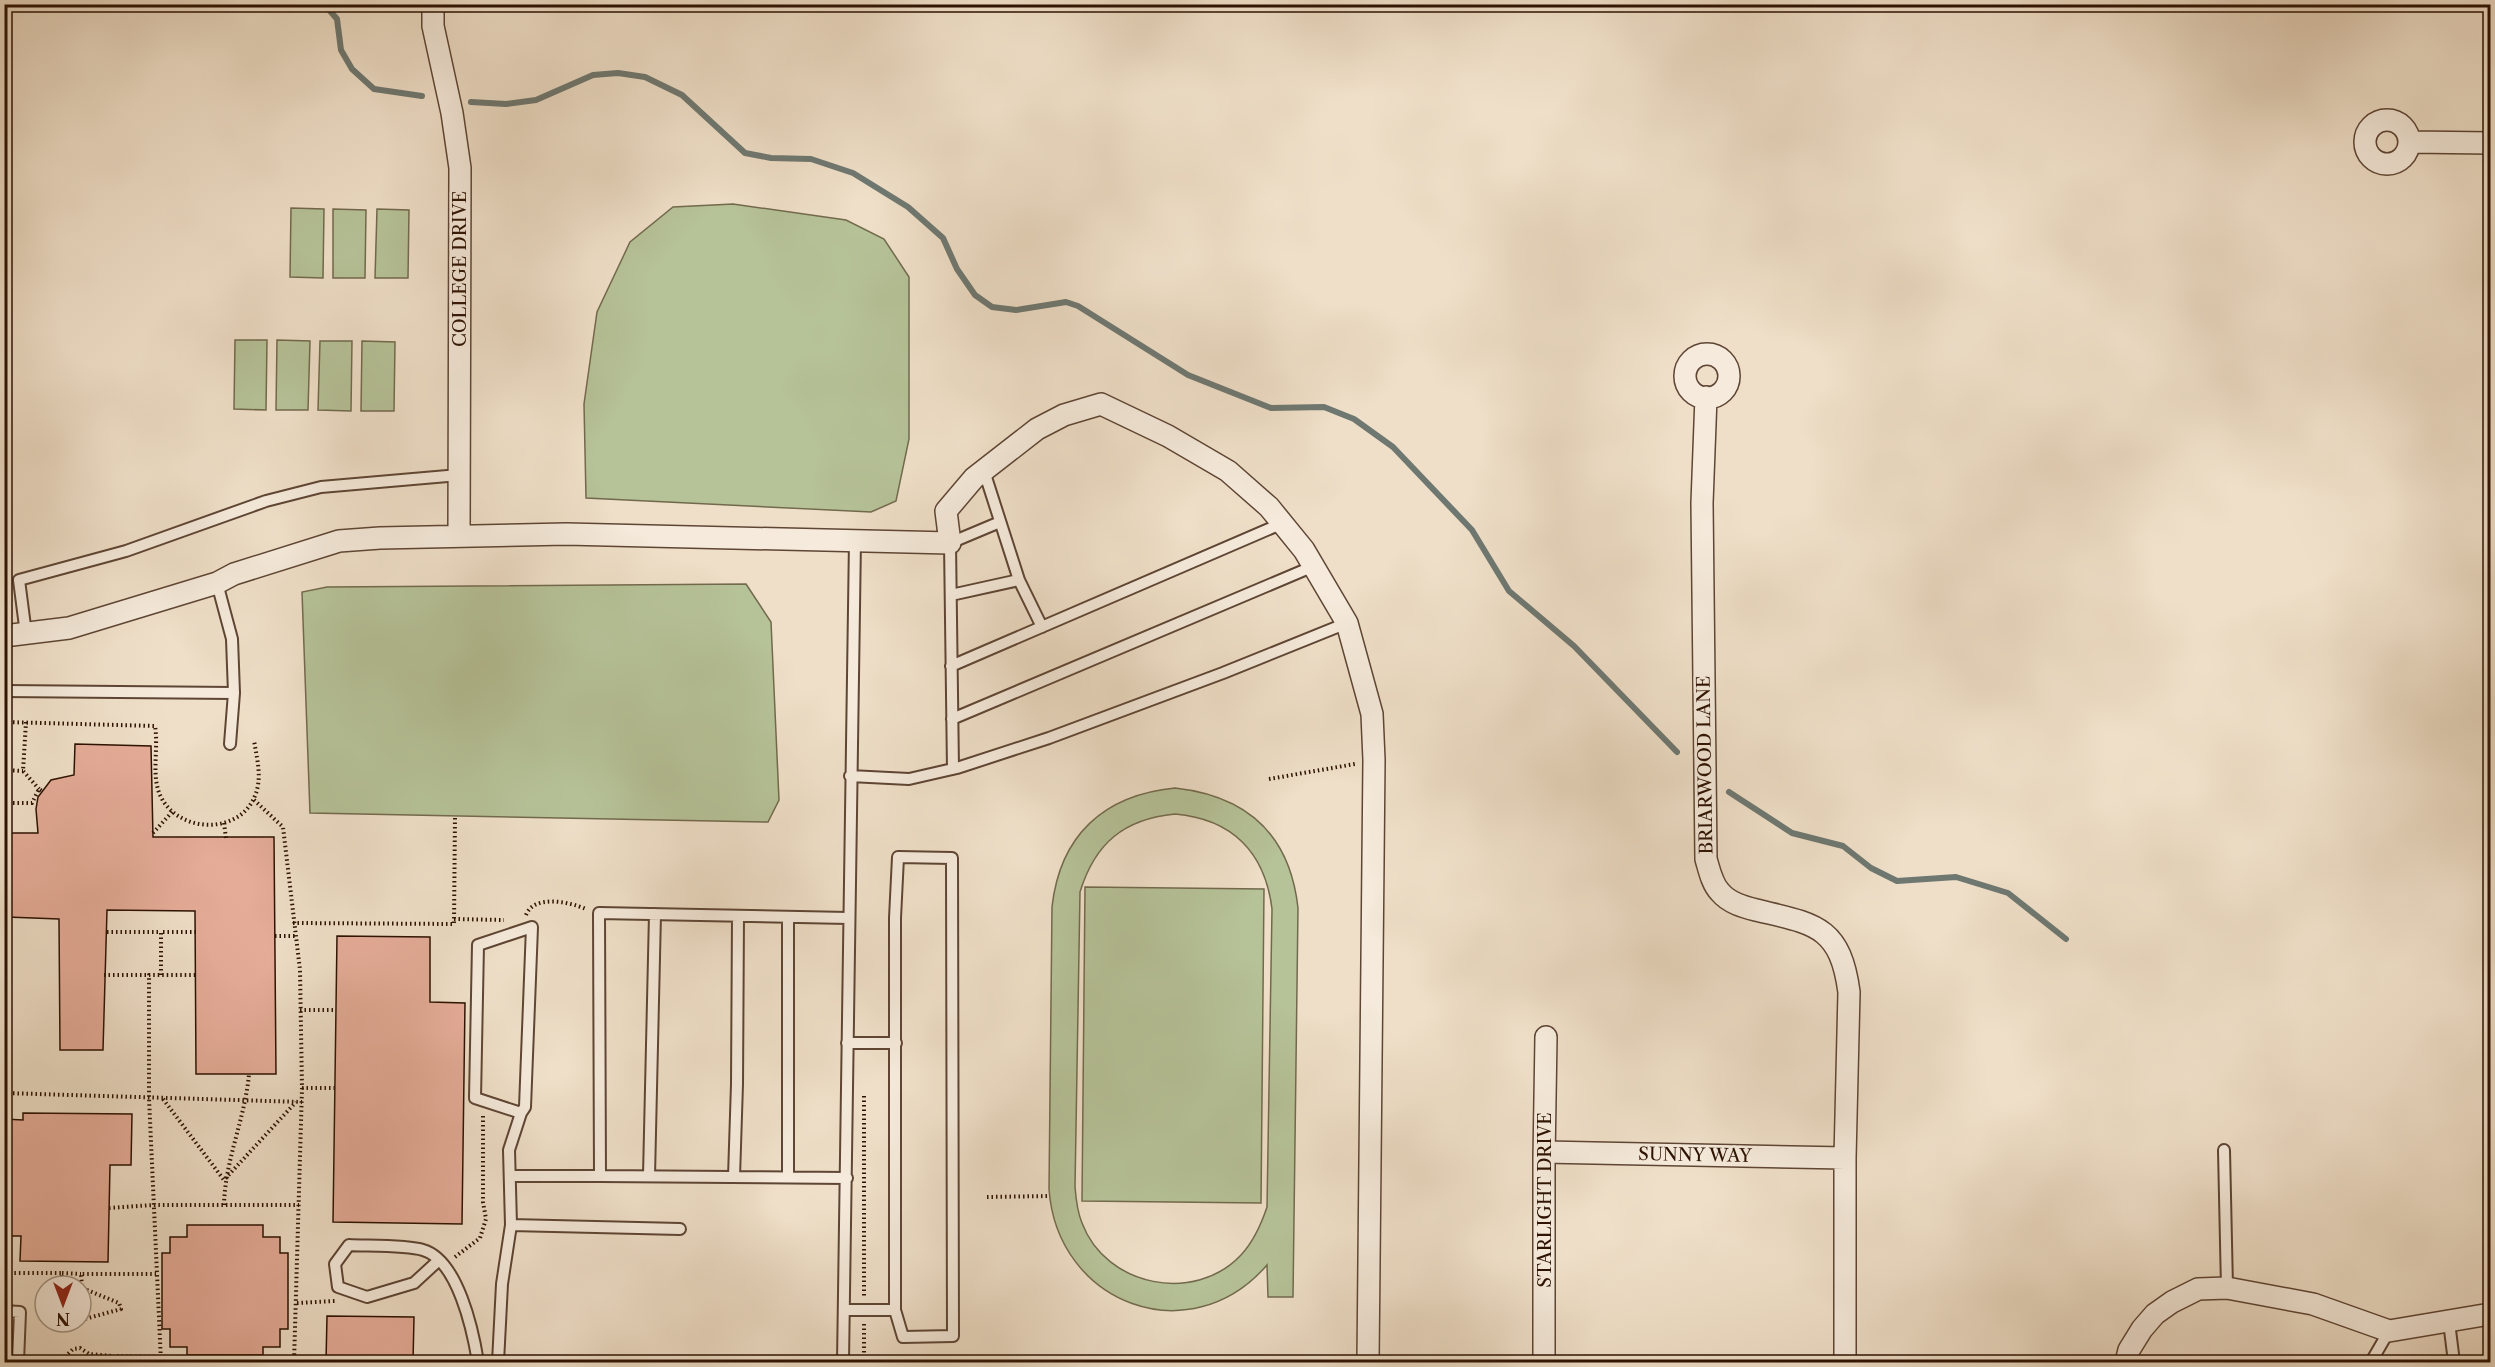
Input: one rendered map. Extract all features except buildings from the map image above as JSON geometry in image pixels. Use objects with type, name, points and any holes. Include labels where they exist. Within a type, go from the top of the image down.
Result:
[{"type":"street","name":"COLLEGE DRIVE","points":[[433,4],[433,27],[452,114],[460,168],[459,536]]},
{"type":"street","points":[[2411,142],[2490,143]]},
{"type":"street","name":"BRIARWOOD LANE","points":[[1706,397],[1702,503],[1706,859],[1720,893],[1739,906],[1809,923],[1835,944],[1846,970],[1849,992],[1845,1158],[1845,1362]]},
{"type":"street","points":[[4,636],[69,627],[217,583],[234,574],[339,542],[380,538],[566,534],[950,543],[946,511],[974,478],[1037,429],[1064,415],[1101,404],[1168,436],[1228,471],[1269,507],[1314,566],[1347,623],[1372,714],[1374,760],[1368,1362]]},
{"type":"street","name":"STARLIGHT DRIVE","points":[[1544,1362],[1546,1037]]},
{"type":"street","name":"SUNNY WAY","points":[[1544,1152],[1845,1158]]},
{"type":"street","points":[[2126,1362],[2142,1329],[2155,1314],[2172,1302],[2198,1289],[2227,1288],[2313,1304],[2389,1331],[2490,1314]]},
{"type":"lane","points":[[984,471],[1019,580],[1042,627]]},
{"type":"lane","points":[[26,634],[19,580],[126,551],[266,501],[321,487],[459,475]]},
{"type":"lane","points":[[953,769],[950,543],[1000,522]]},
{"type":"lane","points":[[951,666],[1282,523]]},
{"type":"lane","points":[[843,1362],[855,540]]},
{"type":"lane","points":[[952,719],[1314,566]]},
{"type":"lane","points":[[951,595],[1019,580]]},
{"type":"lane","points":[[217,583],[232,639],[234,693],[230,744]]},
{"type":"lane","points":[[850,776],[909,779],[953,769],[1049,738],[1223,673],[1347,623]]},
{"type":"lane","points":[[4,691],[234,693]]},
{"type":"lane","points":[[898,857],[952,858],[953,1336],[903,1337],[895,1310],[895,918],[898,857]]},
{"type":"lane","points":[[600,1176],[598,913],[848,918]]},
{"type":"lane","points":[[649,1176],[655,914]]},
{"type":"lane","points":[[734,1177],[738,916]]},
{"type":"lane","points":[[788,917],[788,1177]]},
{"type":"lane","points":[[498,1362],[502,1284],[511,1225],[509,1150],[525,1107],[532,927],[478,945],[475,1098],[521,1113]]},
{"type":"lane","points":[[847,1043],[896,1043]]},
{"type":"lane","points":[[2224,1150],[2227,1288]]},
{"type":"lane","points":[[511,1176],[847,1178]]},
{"type":"lane","points":[[511,1225],[680,1230]]},
{"type":"lane","points":[[442,1262],[414,1283],[367,1297],[338,1287],[335,1264],[349,1245],[424,1250],[442,1262],[466,1308],[478,1362]]},
{"type":"lane","points":[[843,1310],[895,1310]]},
{"type":"lane","points":[[4,1311],[20,1312],[18,1362]]},
{"type":"lane","points":[[2449,1322],[2454,1362]]},
{"type":"lane","points":[[2371,1362],[2389,1331]]},
{"type":"path","points":[[4,722],[155,726],[156,779],[162,799],[173,811],[194,824],[211,825],[232,822],[254,800],[260,778],[254,740]]},
{"type":"path","points":[[22,771],[26,722]]},
{"type":"path","points":[[1269,779],[1374,760]]},
{"type":"path","points":[[4,770],[22,771],[40,790],[32,803],[4,803]]},
{"type":"path","points":[[254,800],[283,827],[300,970],[302,1102],[294,1362]]},
{"type":"path","points":[[153,833],[173,811]]},
{"type":"path","points":[[293,923],[454,924],[455,815]]},
{"type":"path","points":[[224,823],[226,838]]},
{"type":"path","points":[[107,932],[199,932]]},
{"type":"path","points":[[160,932],[161,975]]},
{"type":"path","points":[[275,936],[295,936]]},
{"type":"path","points":[[104,975],[195,975]]},
{"type":"path","points":[[149,975],[149,1098],[161,1362]]},
{"type":"path","points":[[300,1010],[336,1010]]},
{"type":"path","points":[[224,1205],[224,1180],[247,1101],[249,1074]]},
{"type":"path","points":[[302,1088],[335,1088]]},
{"type":"path","points":[[864,1090],[864,1362]]},
{"type":"path","points":[[5,1118],[5,1093],[302,1102]]},
{"type":"path","points":[[163,1099],[224,1180]]},
{"type":"path","points":[[442,1262],[480,1238],[486,1219],[483,1202],[483,1100]]},
{"type":"path","points":[[224,1180],[296,1102]]},
{"type":"path","points":[[987,1197],[1049,1196]]},
{"type":"path","points":[[109,1208],[153,1205],[299,1205]]},
{"type":"path","points":[[4,1269],[5,1273],[81,1274]]},
{"type":"path","points":[[93,1274],[156,1274]]},
{"type":"path","points":[[93,1292],[119,1303],[121,1309],[93,1317]]},
{"type":"path","points":[[297,1303],[339,1301]]},
{"type":"path","points":[[65,1357],[73,1349],[80,1348],[89,1354],[161,1357]]},
{"type":"path","points":[[114,1356],[114,1362]]},
{"type":"green space","points":[[733,204],[846,220],[884,239],[909,277],[909,439],[896,501],[871,512],[586,498],[584,404],[597,312],[630,242],[673,207]]},
{"type":"green space","points":[[291,208],[324,209],[323,278],[290,277]]},
{"type":"green space","points":[[333,209],[366,210],[365,278],[333,278]]},
{"type":"green space","points":[[377,209],[409,210],[408,278],[375,278]]},
{"type":"green space","points":[[235,340],[267,340],[266,410],[234,409]]},
{"type":"green space","points":[[277,340],[310,341],[308,410],[276,410]]},
{"type":"green space","points":[[320,341],[352,341],[351,411],[318,410]]},
{"type":"green space","points":[[362,341],[395,342],[394,411],[361,411]]},
{"type":"green space","points":[[746,584],[771,622],[779,800],[768,822],[310,813],[302,592],[327,587]]},
{"type":"green space","points":[[1175,788],[1201,792],[1243,810],[1275,840],[1286,860],[1293,882],[1298,908],[1293,1297],[1268,1297],[1267,1265],[1236,1292],[1202,1307],[1166,1310],[1132,1304],[1101,1287],[1076,1262],[1058,1229],[1049,1189],[1052,907],[1057,882],[1065,859],[1076,840],[1090,823],[1127,799]],"holes":[[[1175,814],[1195,817],[1229,831],[1253,855],[1262,871],[1272,909],[1267,1207],[1257,1232],[1241,1255],[1222,1270],[1200,1280],[1177,1283],[1153,1281],[1131,1274],[1110,1262],[1094,1245],[1078,1210],[1075,1187],[1080,892],[1086,875],[1103,847],[1126,828],[1141,821]]]},
{"type":"green space","points":[[1085,887],[1264,889],[1261,1203],[1082,1201]]},
{"type":"waterway","points":[[324,4],[337,19],[341,50],[352,69],[374,89],[422,96]]},
{"type":"waterway","points":[[471,102],[506,104],[536,100],[593,75],[618,73],[645,77],[682,95],[745,153],[771,158],[811,159],[853,173],[908,207],[943,238],[957,269],[975,295],[992,307],[1016,310],[1066,302],[1078,306],[1188,375],[1271,408],[1324,407],[1354,419],[1393,447],[1472,530],[1509,591],[1574,646],[1677,752]]},
{"type":"waterway","points":[[1729,792],[1792,833],[1843,846],[1871,868],[1897,881],[1956,877],[2008,893],[2066,939]]}]
